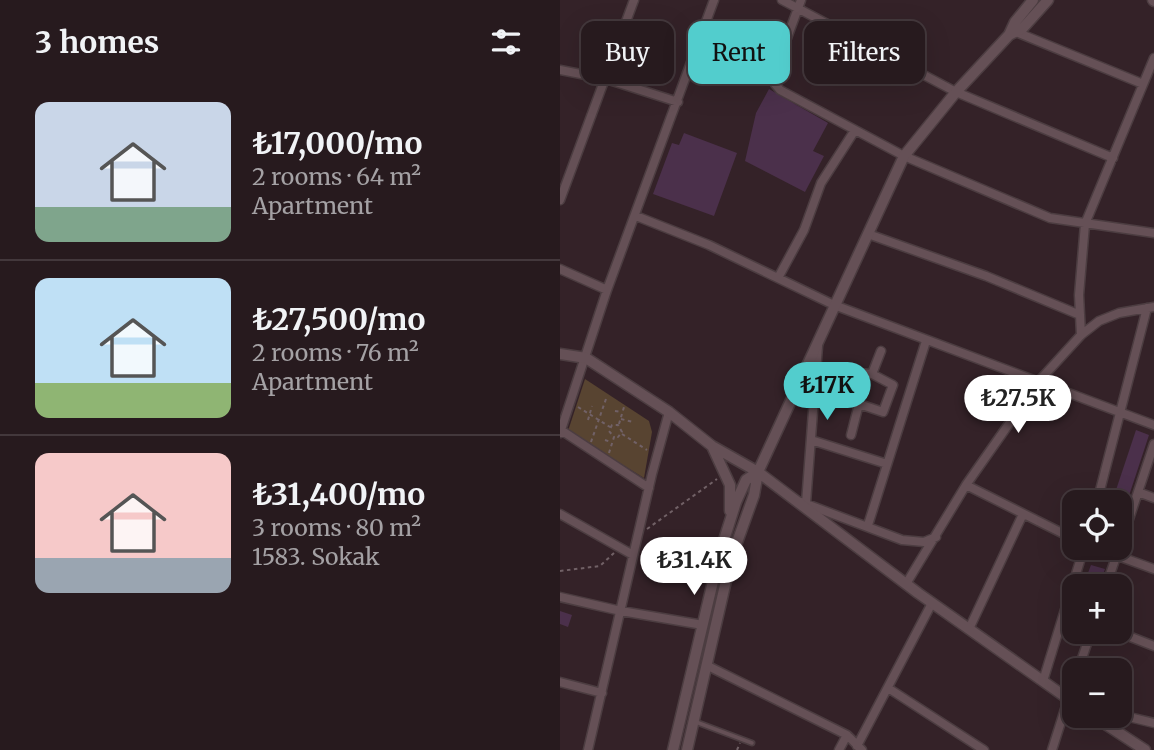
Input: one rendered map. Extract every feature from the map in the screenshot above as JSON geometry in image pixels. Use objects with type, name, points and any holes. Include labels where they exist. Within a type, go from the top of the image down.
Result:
[{"type":"street","points":[[627,21],[634,0]]},
{"type":"street","points":[[649,488],[560,432],[607,290],[714,0]]},
{"type":"street","points":[[782,0],[799,4],[956,92],[1113,158]]},
{"type":"street","points":[[1013,33],[1015,22],[1034,0]]},
{"type":"street","points":[[687,750],[731,559],[754,495],[758,472],[904,156],[956,92],[1013,33],[1023,28],[1048,0]]},
{"type":"street","points":[[799,4],[773,76],[780,90],[904,156],[1049,218],[1154,233]]},
{"type":"street","points":[[1013,33],[1143,84]]},
{"type":"street","points":[[1081,335],[1079,295],[1086,224],[1154,58]]},
{"type":"street","points":[[560,70],[581,74]]},
{"type":"street","points":[[560,200],[604,84]]},
{"type":"street","points":[[622,84],[678,102]]},
{"type":"street","points":[[778,278],[804,230],[821,183],[855,130]]},
{"type":"street","points":[[636,216],[709,245],[834,305],[1154,425]]},
{"type":"street","points":[[868,234],[986,276],[1080,315]]},
{"type":"street","points":[[560,269],[607,290]]},
{"type":"street","points":[[906,584],[966,485],[1039,381],[1081,335],[1099,321],[1151,307],[1100,490]]},
{"type":"street","points":[[806,503],[818,339]]},
{"type":"street","points":[[868,525],[926,341]]},
{"type":"street","points":[[872,373],[881,351]]},
{"type":"street","points":[[560,354],[586,358],[669,412],[712,446],[758,472],[789,498],[932,603],[1062,694]]},
{"type":"street","points":[[816,370],[835,371],[872,373],[893,386],[883,412],[859,404],[833,386],[835,371]]},
{"type":"street","points":[[851,435],[859,404]]},
{"type":"street","points":[[588,750],[669,412]]},
{"type":"street","points":[[811,440],[887,464]]},
{"type":"street","points":[[1132,510],[1154,444]]},
{"type":"street","points":[[712,446],[730,485],[731,518]]},
{"type":"street","points":[[673,750],[719,556],[746,480],[758,472]]},
{"type":"street","points":[[966,485],[1062,533]]},
{"type":"street","points":[[1138,492],[1154,498]]},
{"type":"street","points":[[789,498],[868,525],[902,540],[924,542],[936,537]]},
{"type":"street","points":[[560,514],[633,555]]},
{"type":"street","points":[[969,629],[1023,514]]},
{"type":"street","points":[[1132,557],[1154,569]]},
{"type":"street","points":[[1043,681],[1080,560]]},
{"type":"street","points":[[560,597],[703,625]]},
{"type":"street","points":[[708,666],[847,735],[860,748],[932,603]]},
{"type":"street","points":[[1132,637],[1154,646]]},
{"type":"street","points":[[560,682],[602,693]]},
{"type":"street","points":[[888,688],[984,750]]},
{"type":"street","points":[[1132,718],[1154,723]]},
{"type":"street","points":[[1052,750],[1062,726]]},
{"type":"street","points":[[1112,728],[1145,750]]},
{"type":"street","points":[[839,750],[847,735]]},
{"type":"lane","points":[[694,721],[752,743]]},
{"type":"path","points":[[590,443],[607,396]]},
{"type":"path","points":[[578,407],[610,427]]},
{"type":"path","points":[[587,420],[592,407]]},
{"type":"path","points":[[618,425],[624,407]]},
{"type":"path","points":[[615,411],[622,413]]},
{"type":"path","points":[[620,418],[633,422]]},
{"type":"path","points":[[610,427],[618,425],[622,429],[621,434]]},
{"type":"path","points":[[610,427],[614,437]]},
{"type":"path","points":[[614,437],[621,434]]},
{"type":"path","points":[[621,434],[648,450]]},
{"type":"path","points":[[608,454],[614,437]]},
{"type":"path","points":[[605,440],[612,443]]},
{"type":"path","points":[[638,536],[726,472]]},
{"type":"path","points":[[560,570],[600,566],[620,548]]},
{"type":"shaded area","points":[[585,379],[649,421],[652,432],[644,478],[568,431]]},
{"type":"building","points":[[769,89],[828,123],[813,151],[824,156],[805,192],[745,161],[756,113]]},
{"type":"building","points":[[684,133],[737,153],[714,216],[653,194],[672,143],[679,145]]},
{"type":"building","points":[[1136,430],[1149,435],[1131,490],[1116,490]]},
{"type":"building","points":[[1091,565],[1105,569],[1103,574],[1088,574]]},
{"type":"building","points":[[560,611],[572,615],[568,627],[560,624]]}]
